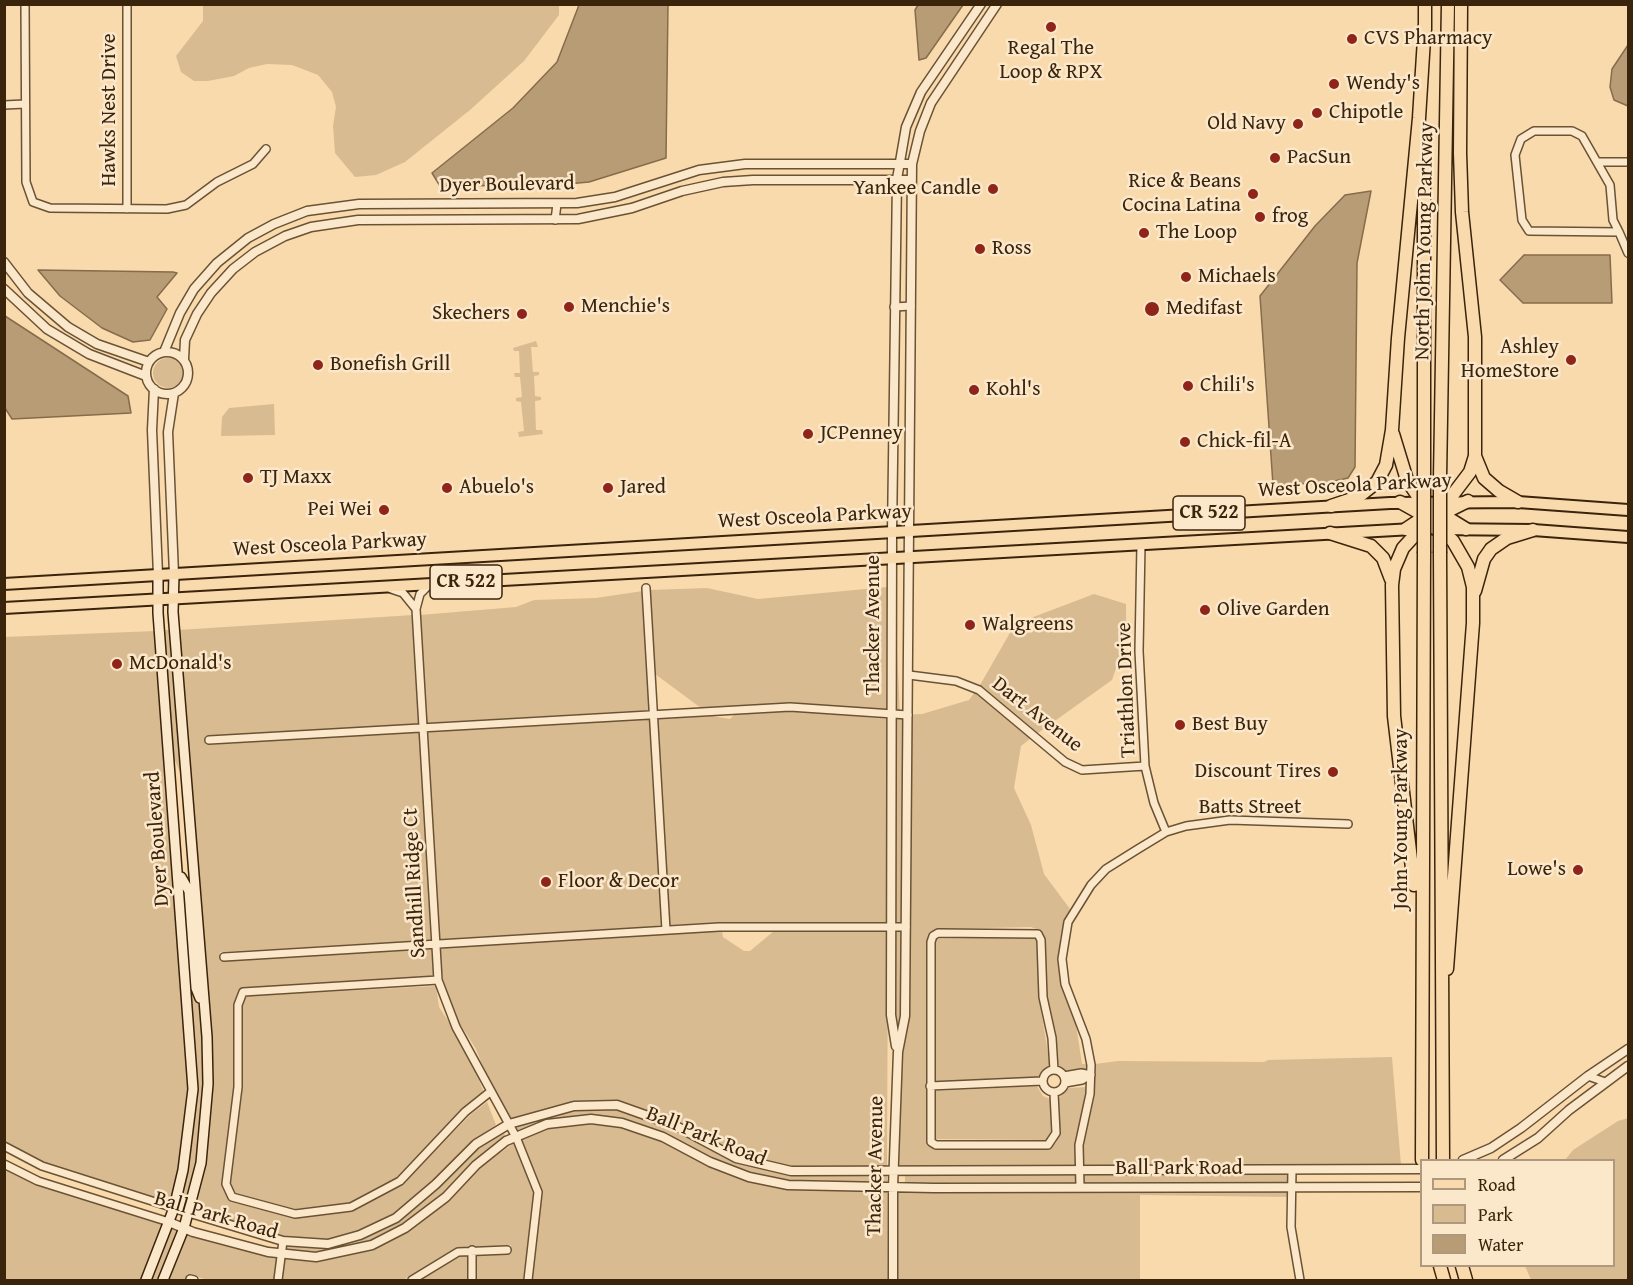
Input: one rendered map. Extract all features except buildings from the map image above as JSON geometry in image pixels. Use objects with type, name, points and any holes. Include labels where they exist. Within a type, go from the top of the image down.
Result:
[{"type":"highway","name":"North John Young Parkway","points":[[1424,478],[1425,4]]},
{"type":"highway","name":"North John Young Parkway","points":[[1440,478],[1448,4]]},
{"type":"highway","points":[[1392,585],[1398,558],[1412,529],[1448,501],[1470,472],[1474,456],[1475,337],[1462,212],[1460,153],[1461,4]]},
{"type":"highway","points":[[1331,506],[1358,497],[1377,482],[1386,465],[1392,430],[1425,23]]},
{"type":"highway","points":[[1392,430],[1401,467],[1407,480],[1463,556],[1471,577],[1473,598],[1440,1054]]},
{"type":"highway","points":[[1474,456],[1484,478],[1499,491],[1518,502]]},
{"type":"highway","name":"John Young Parkway","points":[[1422,1159],[1424,478]]},
{"type":"highway","name":"John Young Parkway","points":[[1440,478],[1440,1054],[1443,1159]]},
{"type":"highway","points":[[1432,515],[1468,501]]},
{"type":"highway","points":[[1400,502],[1466,529]]},
{"type":"highway","points":[[1473,598],[1481,568],[1491,549],[1508,538],[1533,530]]},
{"type":"highway","points":[[1330,533],[1357,539],[1377,550],[1388,568],[1392,585],[1394,717],[1415,897],[1421,924]]},
{"type":"main road","name":"West Osceola Parkway","points":[[4,584],[1400,502],[1518,502],[1629,510]]},
{"type":"main road","name":"CR 522","points":[[4,608],[1412,529],[1533,530],[1629,537]]},
{"type":"main road","name":"Dyer Boulevard","points":[[163,1281],[184,1228],[201,1163],[208,1084],[173,599],[174,574]]},
{"type":"main road","name":"Dyer Boulevard","points":[[146,1281],[174,1208],[183,1170],[193,1089],[158,575]]},
{"type":"main road","points":[[170,758],[176,772],[182,849],[192,856]]},
{"type":"main road","points":[[178,872],[189,891],[196,988],[204,1008]]},
{"type":"street","name":"Hawks Nest Drive","points":[[25,4],[26,182],[33,202],[50,208],[127,209],[127,4]]},
{"type":"street","name":"Thacker Avenue","points":[[893,1281],[893,1172],[897,1052],[891,1015],[892,532],[894,295],[898,164],[910,118],[921,92],[981,4]]},
{"type":"street","name":"Thacker Avenue","points":[[897,1052],[906,1016],[912,164],[920,131],[931,103],[997,4]]},
{"type":"street","points":[[945,56],[957,64]]},
{"type":"street","points":[[4,105],[25,104]]},
{"type":"street","points":[[1619,232],[1535,232],[1525,227],[1522,220],[1515,154],[1517,146],[1526,134],[1534,131],[1578,133],[1610,185],[1612,213],[1629,253]]},
{"type":"street","points":[[127,209],[167,209],[186,205],[217,182],[253,164],[266,149]]},
{"type":"street","points":[[1597,162],[1629,162]]},
{"type":"street","name":"Dyer Boulevard","points":[[164,352],[180,313],[209,272],[248,238],[274,224],[307,212],[343,206],[557,204],[615,196],[677,176],[722,166],[912,164]]},
{"type":"street","points":[[722,166],[723,182]]},
{"type":"street","name":"Dyer Boulevard","points":[[184,359],[185,340],[211,293],[233,269],[255,252],[285,236],[333,222],[555,220],[613,213],[682,191],[723,182],[911,180]]},
{"type":"street","points":[[555,220],[557,204]]},
{"type":"street","points":[[4,262],[28,293],[68,327],[97,344],[149,362]]},
{"type":"street","points":[[4,289],[47,329],[88,354],[146,376],[154,389],[160,393],[174,393],[186,383],[189,372],[184,359],[178,354],[164,352],[149,362],[146,376]]},
{"type":"street","points":[[894,295],[911,294]]},
{"type":"street","points":[[894,307],[911,306]]},
{"type":"street","name":"Dyer Boulevard","points":[[154,389],[152,430],[158,575]]},
{"type":"street","name":"Dyer Boulevard","points":[[174,393],[168,432],[174,574]]},
{"type":"street","name":"Triathlon Drive","points":[[1141,544],[1139,651],[1145,766],[1154,803],[1166,832]]},
{"type":"street","points":[[416,609],[420,594],[430,584]]},
{"type":"street","points":[[386,587],[403,593],[416,609]]},
{"type":"street","points":[[646,588],[666,930]]},
{"type":"street","name":"Sandhill Ridge Ct","points":[[416,609],[438,980],[456,1027],[516,1137],[538,1192],[528,1281]]},
{"type":"street","name":"Dart Avenue","points":[[909,675],[956,681],[980,690],[1065,762],[1082,770],[1145,766]]},
{"type":"street","points":[[209,740],[790,707],[908,715]]},
{"type":"street","points":[[892,811],[907,811]]},
{"type":"street","name":"Batts Street","points":[[1080,1187],[1079,1145],[1090,1094],[1090,1076],[1086,1039],[1064,978],[1062,959],[1068,922],[1077,903],[1106,869],[1166,832],[1208,821],[1348,824]]},
{"type":"street","points":[[224,957],[719,927],[906,927]]},
{"type":"street","points":[[1054,1093],[1056,1133],[1048,1145],[936,1145],[931,1142],[931,942],[933,936],[938,933],[1038,933],[1041,940],[1043,997],[1052,1038],[1054,1070],[1065,1079]]},
{"type":"street","points":[[438,980],[243,992],[238,1005],[238,1087],[226,1184],[232,1197],[295,1214],[351,1207],[400,1182],[465,1112],[490,1092]]},
{"type":"street","points":[[1467,1159],[1491,1148],[1521,1128],[1588,1076],[1629,1049]]},
{"type":"street","points":[[1506,1159],[1538,1138],[1605,1082],[1629,1066]]},
{"type":"street","points":[[1054,1070],[1046,1073],[1042,1081],[1045,1088],[1054,1093]]},
{"type":"street","points":[[1065,1079],[1081,1073],[1090,1076]]},
{"type":"street","points":[[1588,1076],[1605,1082]]},
{"type":"street","points":[[1054,1093],[1063,1089],[1065,1079]]},
{"type":"street","points":[[930,1086],[1042,1081]]},
{"type":"street","name":"Ball Park Road","points":[[4,1146],[42,1166],[188,1214],[283,1241],[328,1244],[360,1235],[396,1218],[436,1184],[476,1144],[509,1124],[574,1106],[617,1105],[676,1125],[736,1158],[791,1171],[1420,1169]]},
{"type":"street","name":"Ball Park Road","points":[[4,1164],[38,1181],[184,1228],[268,1252],[316,1257],[372,1245],[405,1228],[446,1197],[476,1165],[506,1141],[547,1124],[591,1119],[622,1123],[663,1137],[710,1162],[749,1177],[788,1185],[1420,1187]]},
{"type":"street","points":[[1292,1170],[1292,1244],[1300,1281]]},
{"type":"street","points":[[65,1189],[70,1175]]},
{"type":"street","points":[[278,1281],[283,1241]]},
{"type":"street","points":[[472,1250],[472,1281]]},
{"type":"street","points":[[412,1281],[458,1252],[507,1250]]},
{"type":"green space","points":[[559,4],[559,15],[524,61],[470,110],[405,162],[376,175],[355,177],[335,153],[333,126],[336,107],[332,92],[318,75],[292,65],[267,64],[249,68],[234,76],[208,81],[194,81],[181,72],[176,56],[203,21],[203,5]]},
{"type":"green space","points":[[536,341],[538,347],[531,347],[533,372],[539,372],[539,375],[534,376],[535,396],[541,397],[541,400],[535,401],[536,430],[542,430],[543,434],[519,437],[518,432],[524,431],[521,402],[516,401],[516,398],[522,397],[520,377],[515,377],[514,373],[520,373],[519,351],[514,351],[513,348]]},
{"type":"green space","points":[[168,358],[179,362],[183,373],[179,384],[168,388],[157,384],[153,373],[157,362]]},
{"type":"green space","points":[[274,404],[275,435],[221,436],[222,417],[229,408]]},
{"type":"green space","points":[[887,587],[888,710],[790,703],[701,708],[655,674],[650,590],[707,588],[758,599]]},
{"type":"green space","points":[[643,591],[650,710],[426,723],[420,615],[516,607],[534,600],[596,598]]},
{"type":"green space","points":[[1094,594],[1126,604],[1126,639],[1112,680],[1038,733],[980,685],[1015,624]]},
{"type":"green space","points":[[895,607],[900,715],[922,714],[969,700],[975,692],[1031,738],[1021,746],[1014,788],[1031,825],[1044,874],[1070,909],[1060,939],[1060,978],[1076,1025],[1082,1064],[1087,1064],[1087,1070],[1067,1073],[1058,1067],[1047,996],[1045,939],[1041,931],[1031,927],[936,929],[929,934],[927,942],[927,1142],[936,1150],[1048,1149],[1056,1143],[1059,1135],[1058,1098],[1069,1088],[1087,1087],[1075,1144],[1076,1165],[895,1167]]},
{"type":"green space","points":[[413,615],[419,724],[205,736],[206,745],[419,732],[431,940],[220,952],[220,961],[431,949],[434,977],[240,990],[234,1005],[234,1087],[222,1187],[231,1202],[294,1218],[353,1211],[402,1185],[469,1116],[487,1102],[496,1125],[474,1140],[433,1181],[394,1214],[359,1231],[327,1240],[284,1237],[193,1210],[205,1165],[212,1084],[209,1010],[178,630]]},
{"type":"green space","points":[[163,630],[170,630],[188,850],[180,772],[173,756]]},
{"type":"green space","points":[[155,631],[189,1089],[179,1169],[171,1203],[43,1162],[5,1141],[4,637]]},
{"type":"green space","points":[[789,711],[888,719],[888,922],[722,922],[670,925],[658,719],[712,716],[730,719],[735,714]]},
{"type":"green space","points":[[650,719],[662,926],[439,939],[427,732]]},
{"type":"green space","points":[[184,890],[192,988],[200,1009],[204,1084],[197,1162],[186,1208],[179,1205],[187,1171],[197,1089]]},
{"type":"green space","points":[[722,931],[723,937],[744,951],[750,951],[774,931],[888,931],[887,1167],[791,1166],[738,1154],[677,1122],[617,1101],[570,1102],[504,1122],[476,1049],[446,1002],[439,948]]},
{"type":"green space","points":[[1031,936],[1038,941],[1039,997],[1050,1066],[1038,1077],[934,1082],[936,939]]},
{"type":"green space","points":[[436,986],[439,1007],[469,1053],[484,1093],[464,1109],[398,1178],[350,1203],[295,1209],[235,1193],[230,1184],[242,1088],[242,1006],[246,996]]},
{"type":"green space","points":[[1392,1057],[1401,1165],[1084,1165],[1083,1145],[1095,1095],[1095,1064],[1118,1061],[1264,1062],[1268,1060]]},
{"type":"green space","points":[[1037,1086],[1043,1096],[1050,1099],[1052,1132],[1047,1140],[934,1139],[934,1091]]},
{"type":"green space","points":[[574,1110],[617,1110],[674,1130],[736,1162],[791,1175],[887,1176],[887,1182],[788,1180],[750,1173],[712,1158],[664,1133],[624,1119],[590,1115],[547,1120],[516,1132],[511,1128]]},
{"type":"green space","points":[[1628,1118],[1628,1280],[1531,1280],[1525,1267],[1615,1267],[1615,1159],[1566,1159],[1573,1150],[1618,1121]]},
{"type":"green space","points":[[591,1124],[622,1127],[661,1141],[708,1166],[749,1182],[788,1189],[887,1191],[888,1280],[532,1280],[541,1193],[521,1140],[548,1128]]},
{"type":"green space","points":[[501,1132],[507,1136],[473,1162],[444,1193],[403,1224],[371,1241],[316,1253],[286,1250],[286,1246],[331,1249],[361,1239],[397,1222],[438,1188],[479,1147]]},
{"type":"green space","points":[[514,1143],[534,1193],[525,1280],[476,1280],[476,1255],[511,1254],[511,1245],[458,1248],[403,1280],[282,1280],[285,1259],[317,1262],[374,1250],[407,1232],[449,1201],[478,1169]]},
{"type":"green space","points":[[4,1169],[37,1185],[163,1225],[141,1280],[5,1280]]},
{"type":"green space","points":[[1076,1174],[1076,1183],[905,1183],[905,1176]]},
{"type":"green space","points":[[1084,1174],[1288,1174],[1287,1183],[1084,1183]]},
{"type":"green space","points":[[895,1191],[1287,1192],[1287,1197],[1140,1195],[1140,1280],[896,1280]]},
{"type":"green space","points":[[171,1228],[179,1231],[165,1268],[158,1280],[150,1280]]},
{"type":"green space","points":[[186,1234],[277,1258],[274,1280],[208,1280],[187,1274],[185,1280],[167,1280]]},
{"type":"green space","points":[[468,1255],[468,1280],[420,1280],[459,1257]]},
{"type":"water","points":[[579,5],[668,5],[666,158],[589,182],[557,185],[440,186],[432,173],[513,108],[557,62]]},
{"type":"water","points":[[918,5],[963,5],[926,58],[919,60],[915,10]]},
{"type":"water","points":[[1628,45],[1628,106],[1614,100],[1610,87],[1612,69]]},
{"type":"water","points":[[1371,191],[1357,263],[1355,467],[1348,478],[1326,483],[1273,485],[1260,296],[1315,226],[1345,195]]},
{"type":"water","points":[[1524,255],[1610,255],[1612,303],[1523,303],[1500,280]]},
{"type":"water","points":[[38,270],[177,273],[157,297],[167,309],[150,340],[133,342],[102,328],[60,296]]},
{"type":"water","points":[[5,316],[128,396],[131,413],[12,419],[5,408]]},
{"type":"place","name":"Regal The Loop & RPX","points":[[1051,27]]},
{"type":"place","name":"CVS Pharmacy","points":[[1352,39]]},
{"type":"place","name":"Wendy's","points":[[1334,84]]},
{"type":"place","name":"Chipotle","points":[[1317,113]]},
{"type":"place","name":"Old Navy","points":[[1298,124]]},
{"type":"place","name":"PacSun","points":[[1275,158]]},
{"type":"place","name":"Yankee Candle","points":[[993,189]]},
{"type":"place","name":"Rice & Beans Cocina Latina","points":[[1253,194]]},
{"type":"place","name":"frog","points":[[1260,217]]},
{"type":"place","name":"The Loop","points":[[1144,233]]},
{"type":"place","name":"Ross","points":[[980,249]]},
{"type":"place","name":"Michaels","points":[[1186,277]]},
{"type":"place","name":"Menchie's","points":[[569,307]]},
{"type":"place","name":"Medifast","points":[[1152,309]]},
{"type":"place","name":"Skechers","points":[[522,314]]},
{"type":"place","name":"Ashley HomeStore","points":[[1571,360]]},
{"type":"place","name":"Bonefish Grill","points":[[318,365]]},
{"type":"place","name":"Chili's","points":[[1188,386]]},
{"type":"place","name":"Kohl's","points":[[974,390]]},
{"type":"place","name":"JCPenney","points":[[808,434]]},
{"type":"place","name":"Chick-fil-A","points":[[1185,442]]},
{"type":"place","name":"TJ Maxx","points":[[248,478]]},
{"type":"place","name":"Abuelo's","points":[[447,488]]},
{"type":"place","name":"Jared","points":[[608,488]]},
{"type":"place","name":"Pei Wei","points":[[384,510]]},
{"type":"place","name":"Olive Garden","points":[[1205,610]]},
{"type":"place","name":"Walgreens","points":[[970,625]]},
{"type":"place","name":"McDonald's","points":[[117,664]]},
{"type":"place","name":"Best Buy","points":[[1180,725]]},
{"type":"place","name":"Discount Tires","points":[[1333,772]]},
{"type":"place","name":"Lowe's","points":[[1578,870]]},
{"type":"place","name":"Floor & Decor","points":[[546,882]]}]
